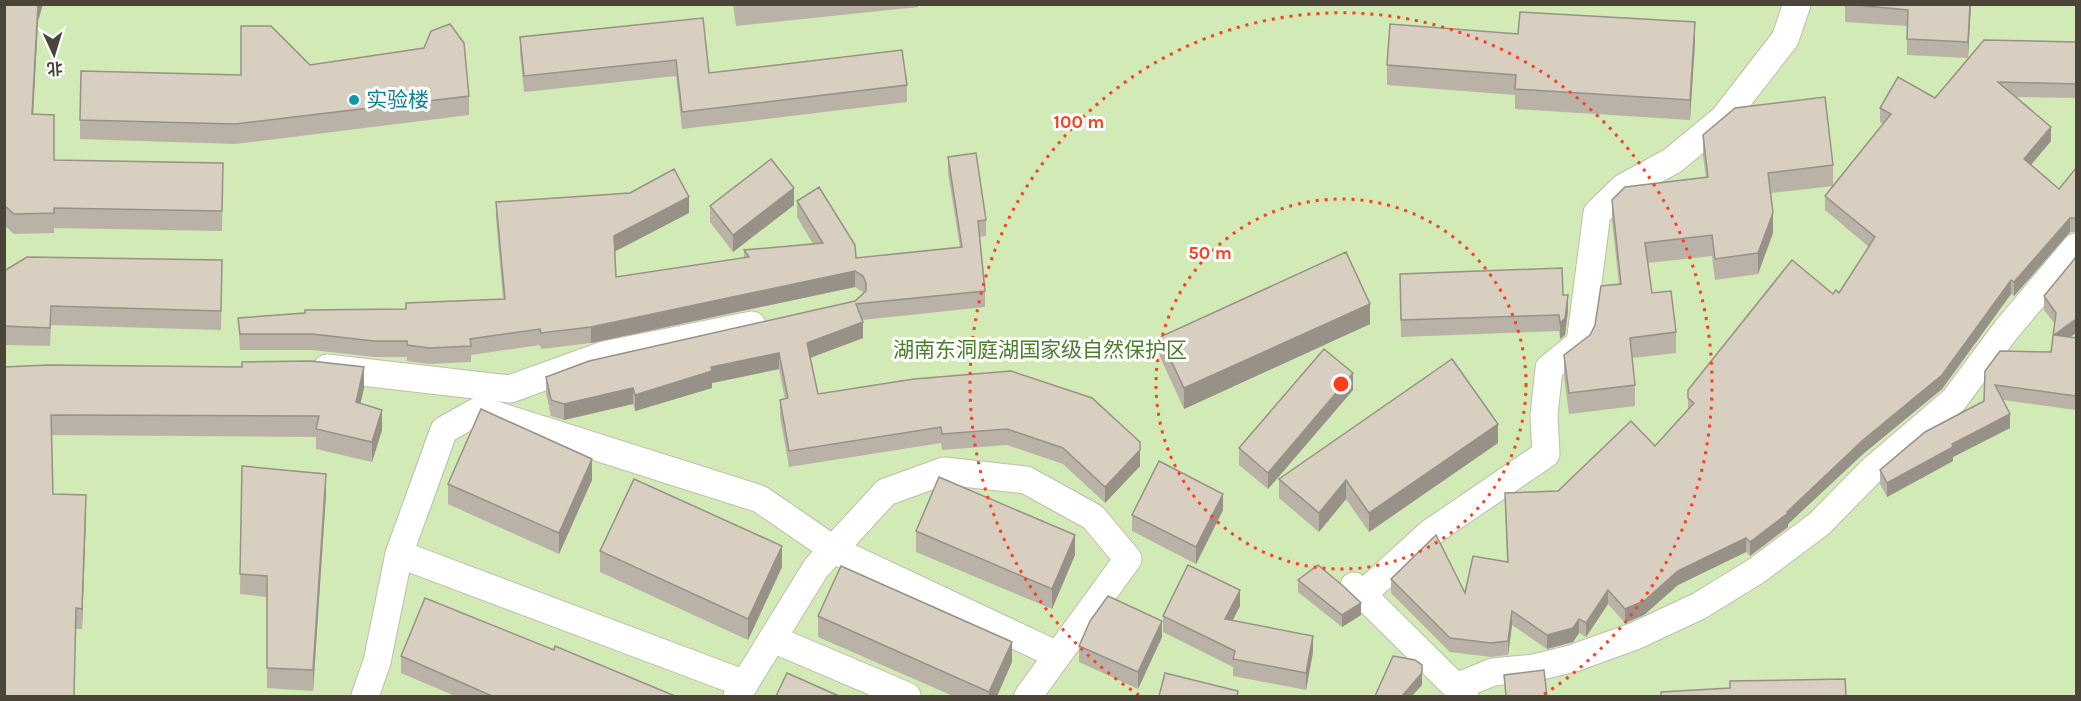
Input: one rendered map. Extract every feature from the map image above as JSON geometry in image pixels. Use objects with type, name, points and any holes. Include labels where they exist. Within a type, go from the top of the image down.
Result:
[{"type":"street","points":[[1797,4],[1785,39],[1723,119],[1672,161],[1624,187],[1597,213],[1580,343],[1549,368],[1544,415],[1546,454],[1430,533],[1358,591],[1460,692],[1493,672],[1534,668],[1574,658],[1635,636],[1699,606],[1756,571],[1819,524],[1872,470],[1954,400],[2006,330],[2076,248]]},
{"type":"street","points":[[301,367],[510,389],[604,355],[774,320]]},
{"type":"street","points":[[368,695],[399,554],[444,430],[480,410],[760,500],[834,550],[1057,655]]},
{"type":"street","points":[[399,554],[741,690],[816,568],[886,492],[944,471],[1026,480],[1093,517],[1128,559],[1028,696]]},
{"type":"street","points":[[773,639],[907,696]]},
{"type":"green space","name":"湖南东洞庭湖国家级自然保护区","points":[[4,5],[2076,5],[2076,696],[5,696]]},
{"type":"building","points":[[4,4],[38,4],[32,114],[54,115],[54,160],[223,163],[222,211],[54,208],[54,213],[14,214],[4,205]]},
{"type":"building","points":[[1845,4],[1970,4],[1968,42],[1907,39],[1908,10]]},
{"type":"building","points":[[1520,12],[1695,22],[1690,100],[1515,89],[1516,75],[1387,65],[1390,24],[1518,34]]},
{"type":"building","points":[[703,18],[709,73],[902,50],[907,85],[682,112],[676,60],[524,76],[520,37]]},
{"type":"building","points":[[450,24],[464,43],[469,96],[235,124],[80,120],[81,71],[241,75],[241,26],[271,26],[310,65],[424,48],[431,31]]},
{"type":"building","points":[[1984,40],[2076,42],[2076,84],[1998,82],[2051,127],[2024,159],[2059,189],[2076,168],[2076,218],[2070,218],[2014,282],[2011,280],[1942,375],[1863,440],[1788,513],[1750,542],[1746,538],[1678,571],[1644,601],[1625,609],[1608,590],[1586,623],[1579,619],[1573,628],[1547,635],[1512,611],[1508,641],[1491,643],[1450,638],[1391,579],[1436,535],[1465,593],[1473,556],[1508,562],[1505,493],[1558,491],[1631,421],[1655,446],[1694,403],[1688,398],[1688,390],[1792,260],[1833,294],[1836,290],[1839,293],[1875,237],[1825,196],[1891,114],[1880,108],[1898,77],[1935,98]]},
{"type":"building","points":[[1825,97],[1833,165],[1768,173],[1773,213],[1758,253],[1715,259],[1712,235],[1645,243],[1652,293],[1671,291],[1676,332],[1630,338],[1635,385],[1569,393],[1564,355],[1590,335],[1595,325],[1601,286],[1621,284],[1612,200],[1625,187],[1708,177],[1703,135],[1735,108]]},
{"type":"building","points":[[976,153],[986,220],[978,221],[985,291],[856,304],[863,322],[807,343],[818,394],[914,379],[1011,371],[1092,398],[1140,442],[1140,450],[1105,487],[1063,448],[1007,429],[942,434],[941,427],[789,451],[780,400],[788,398],[779,353],[711,367],[712,371],[635,395],[633,388],[564,404],[551,400],[546,377],[589,361],[855,301],[866,291],[866,283],[863,276],[855,271],[591,327],[541,333],[540,329],[470,339],[471,346],[429,348],[407,345],[407,341],[374,341],[312,334],[240,334],[238,318],[305,313],[305,310],[406,309],[406,303],[505,299],[496,202],[630,193],[674,169],[689,197],[614,236],[616,277],[749,257],[744,250],[823,243],[797,201],[819,187],[855,245],[856,258],[962,247],[948,157]]},
{"type":"building","points":[[771,159],[794,188],[733,235],[710,206]]},
{"type":"building","points":[[1346,252],[1370,304],[1184,388],[1160,337]]},
{"type":"building","points":[[27,257],[222,260],[221,311],[51,306],[50,328],[4,326],[4,271]]},
{"type":"building","points":[[2076,257],[2076,319],[2054,335],[2076,338],[2076,396],[1995,385],[2010,414],[1952,444],[1953,447],[1887,483],[1880,470],[1925,432],[1984,401],[1985,371],[2000,351],[2051,352],[2056,313],[2044,296]]},
{"type":"building","points":[[1562,268],[1563,295],[1568,295],[1565,318],[1560,323],[1559,315],[1401,320],[1400,274]]},
{"type":"building","points":[[1324,349],[1353,373],[1268,473],[1239,448]]},
{"type":"building","points":[[1452,359],[1498,424],[1369,513],[1346,480],[1319,513],[1279,479]]},
{"type":"building","points":[[311,361],[364,367],[356,402],[382,410],[372,442],[316,429],[319,416],[51,415],[53,494],[86,495],[82,609],[76,608],[74,696],[4,696],[4,367],[49,365],[242,367],[242,362]]},
{"type":"building","points":[[481,409],[592,459],[559,533],[448,484]]},
{"type":"building","points":[[1159,461],[1223,494],[1196,547],[1132,515]]},
{"type":"building","points":[[242,466],[326,474],[313,670],[267,668],[267,576],[240,574]]},
{"type":"building","points":[[939,477],[1075,535],[1052,589],[916,531]]},
{"type":"building","points":[[634,479],[782,546],[748,619],[600,551]]},
{"type":"building","points":[[1188,565],[1240,590],[1225,619],[1313,636],[1306,673],[1233,659],[1235,651],[1163,616]]},
{"type":"building","points":[[1318,565],[1361,603],[1342,615],[1298,580]]},
{"type":"building","points":[[841,566],[1012,642],[989,692],[818,616]]},
{"type":"building","points":[[1108,596],[1162,621],[1138,672],[1079,646],[1090,621]]},
{"type":"building","points":[[425,598],[554,650],[555,646],[675,696],[492,696],[401,656]]},
{"type":"building","points":[[1393,656],[1415,660],[1422,665],[1422,673],[1402,696],[1375,696]]},
{"type":"building","points":[[1544,670],[1547,696],[1506,696],[1504,675]]},
{"type":"building","points":[[787,673],[839,696],[776,696]]},
{"type":"building","points":[[1165,673],[1238,691],[1237,696],[1159,696]]},
{"type":"building","points":[[1845,679],[1846,696],[1661,696],[1661,692],[1730,688],[1730,681]]},
{"type":"place","name":"实验楼","points":[[354,100]]}]
